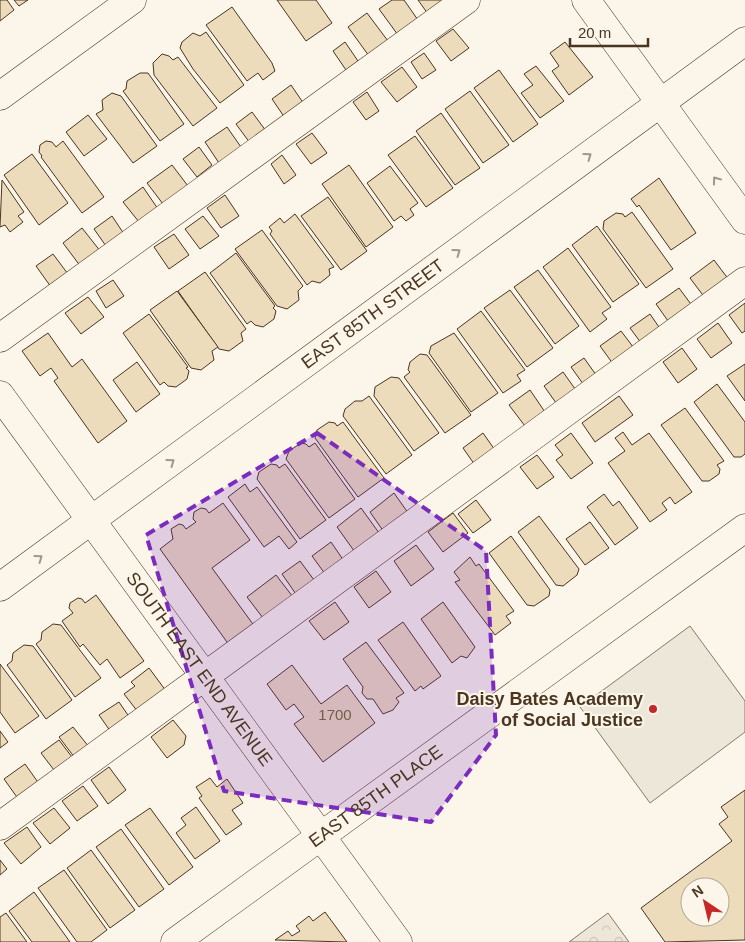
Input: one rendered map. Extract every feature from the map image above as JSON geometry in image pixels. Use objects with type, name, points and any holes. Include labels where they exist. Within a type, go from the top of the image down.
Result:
[{"type":"street","points":[[0,96],[132,0]]},
{"type":"street","points":[[0,338],[466,0]]},
{"type":"street","points":[[586,0],[745,220]]},
{"type":"street","name":"EAST 85TH STREET","points":[[0,587],[745,41]]},
{"type":"street","points":[[0,826],[745,281]]},
{"type":"street","name":"SOUTH EAST END AVENUE","points":[[0,395],[398,942]]},
{"type":"street","name":"EAST 85TH PLACE","points":[[175,942],[745,528]]},
{"type":"highlighted area","points":[[317,433],[486,551],[496,735],[431,822],[224,791],[146,535]]},
{"type":"green space","points":[[608,913],[629,942],[569,942]]},
{"type":"shaded area","points":[[690,626],[745,701],[745,732],[650,803],[580,707]]},
{"type":"building","points":[[0,0],[7,0],[14,10],[0,21]]},
{"type":"building","points":[[14,0],[28,0],[19,6]]},
{"type":"building","points":[[277,0],[316,0],[332,23],[306,41]]},
{"type":"building","points":[[392,0],[404,0],[418,20],[398,35],[379,9]]},
{"type":"building","points":[[418,0],[446,0],[428,14]]},
{"type":"building","points":[[232,7],[272,63],[275,71],[263,80],[258,73],[247,81],[206,25]]},
{"type":"building","points":[[367,13],[388,41],[369,56],[348,27]]},
{"type":"building","points":[[453,29],[469,48],[451,61],[436,41]]},
{"type":"building","points":[[206,32],[244,85],[220,103],[193,69],[180,48],[182,42],[193,33],[200,36]]},
{"type":"building","points":[[345,42],[358,61],[346,70],[333,51]]},
{"type":"building","points":[[565,42],[593,77],[569,95],[552,71],[559,66],[550,53]]},
{"type":"building","points":[[424,53],[436,70],[422,79],[411,62]]},
{"type":"building","points":[[162,54],[169,56],[173,60],[178,57],[217,108],[193,126],[154,75],[153,63]]},
{"type":"building","points":[[536,66],[564,101],[540,118],[521,93],[533,85],[524,74]]},
{"type":"building","points":[[402,67],[417,87],[397,102],[381,82]]},
{"type":"building","points":[[499,70],[538,124],[513,142],[474,88]]},
{"type":"building","points":[[140,73],[148,73],[184,124],[160,141],[123,91],[126,89],[127,81]]},
{"type":"building","points":[[291,85],[304,104],[285,118],[272,99]]},
{"type":"building","points":[[470,91],[509,145],[483,163],[445,109]]},
{"type":"building","points":[[367,92],[379,111],[366,120],[353,102]]},
{"type":"building","points":[[112,93],[121,96],[157,146],[133,163],[96,114],[103,110],[102,100]]},
{"type":"building","points":[[252,112],[266,131],[250,143],[236,124]]},
{"type":"building","points":[[441,113],[480,168],[455,185],[416,131]]},
{"type":"building","points":[[88,115],[107,139],[84,156],[66,132]]},
{"type":"building","points":[[227,127],[241,147],[219,163],[205,142]]},
{"type":"building","points":[[312,133],[327,153],[311,164],[296,144]]},
{"type":"building","points":[[415,136],[453,188],[426,207],[388,155]]},
{"type":"building","points":[[46,141],[52,142],[56,147],[63,141],[104,197],[82,213],[41,157],[39,152],[40,145]]},
{"type":"building","points":[[199,147],[212,165],[197,177],[183,159]]},
{"type":"building","points":[[32,154],[68,203],[39,225],[4,175]]},
{"type":"building","points":[[282,155],[296,175],[284,184],[271,164]]},
{"type":"building","points":[[172,165],[188,186],[163,204],[147,183]]},
{"type":"building","points":[[349,165],[393,227],[366,247],[322,184]]},
{"type":"building","points":[[390,166],[418,203],[410,209],[414,215],[406,221],[401,216],[394,221],[367,183]]},
{"type":"building","points":[[659,178],[696,233],[671,250],[639,205],[637,207],[631,199]]},
{"type":"building","points":[[2,180],[24,212],[18,216],[23,222],[10,232],[5,225],[0,227]]},
{"type":"building","points":[[143,187],[158,209],[139,222],[123,202]]},
{"type":"building","points":[[225,195],[239,216],[221,228],[207,208]]},
{"type":"building","points":[[328,197],[367,251],[341,270],[301,216]]},
{"type":"building","points":[[632,212],[673,269],[646,288],[603,229],[604,221],[616,213],[623,214],[625,217]]},
{"type":"building","points":[[295,214],[334,267],[329,269],[330,275],[320,283],[312,281],[307,285],[270,234],[272,231],[269,227],[280,218],[284,223]]},
{"type":"building","points":[[112,216],[124,234],[106,246],[94,229]]},
{"type":"building","points":[[203,216],[219,236],[200,249],[185,229]]},
{"type":"building","points":[[597,226],[639,284],[613,302],[572,245]]},
{"type":"building","points":[[82,228],[101,252],[81,267],[63,243]]},
{"type":"building","points":[[262,230],[303,286],[298,291],[299,300],[287,309],[277,306],[235,249]]},
{"type":"building","points":[[174,234],[189,255],[169,269],[154,247]]},
{"type":"building","points":[[568,248],[611,307],[602,313],[607,319],[590,332],[543,267]]},
{"type":"building","points":[[236,253],[275,306],[273,308],[276,311],[274,319],[263,327],[255,325],[251,321],[247,324],[210,273]]},
{"type":"building","points":[[53,254],[68,274],[51,287],[36,266]]},
{"type":"building","points":[[714,260],[729,280],[705,298],[690,278]]},
{"type":"building","points":[[538,270],[579,326],[555,344],[514,287]]},
{"type":"building","points":[[205,272],[246,329],[241,333],[243,341],[229,351],[219,349],[178,291]]},
{"type":"building","points":[[113,280],[124,296],[106,308],[96,291]]},
{"type":"building","points":[[679,288],[696,311],[673,328],[656,304]]},
{"type":"building","points":[[510,290],[553,348],[527,367],[484,308]]},
{"type":"building","points":[[177,291],[218,347],[212,351],[214,360],[201,370],[191,368],[150,310]]},
{"type":"building","points":[[88,297],[104,317],[81,334],[65,313]]},
{"type":"building","points":[[745,303],[745,331],[742,333],[729,315]]},
{"type":"building","points":[[481,311],[525,370],[517,375],[521,381],[503,393],[457,329]]},
{"type":"building","points":[[149,314],[188,367],[186,368],[189,371],[187,379],[176,387],[168,386],[164,382],[160,385],[123,333]]},
{"type":"building","points":[[650,314],[663,333],[644,347],[630,328]]},
{"type":"building","points":[[718,323],[732,343],[711,358],[697,339]]},
{"type":"building","points":[[621,331],[637,352],[616,368],[600,346]]},
{"type":"building","points":[[48,333],[72,367],[82,359],[127,421],[98,443],[54,381],[58,378],[51,368],[40,376],[22,351]]},
{"type":"building","points":[[454,333],[498,393],[471,412],[429,353],[431,346]]},
{"type":"building","points":[[682,348],[697,369],[678,383],[663,362]]},
{"type":"building","points":[[420,354],[427,355],[471,415],[445,433],[404,377],[410,372],[408,370],[410,362]]},
{"type":"building","points":[[584,358],[599,379],[586,388],[571,367]]},
{"type":"building","points":[[137,362],[160,394],[136,412],[113,380]]},
{"type":"building","points":[[745,364],[745,401],[727,376]]},
{"type":"building","points":[[563,372],[578,393],[559,407],[544,386]]},
{"type":"building","points":[[391,377],[399,378],[439,433],[414,451],[374,396],[375,387]]},
{"type":"building","points":[[717,384],[745,422],[745,454],[741,457],[734,457],[694,402]]},
{"type":"building","points":[[530,390],[547,415],[528,430],[509,405]]},
{"type":"building","points":[[369,396],[412,455],[386,474],[343,416],[345,409],[355,401],[362,401]]},
{"type":"building","points":[[619,396],[633,415],[595,442],[582,423]]},
{"type":"building","points":[[685,408],[724,461],[717,465],[720,469],[719,474],[709,481],[702,481],[661,425]]},
{"type":"building","points":[[329,422],[335,423],[337,426],[343,422],[384,478],[358,497],[315,438],[317,430]]},
{"type":"building","points":[[623,432],[632,445],[649,433],[692,492],[675,504],[670,497],[662,503],[667,510],[650,522],[608,463],[625,451],[615,438]]},
{"type":"building","points":[[483,433],[497,453],[477,468],[463,448]]},
{"type":"building","points":[[571,433],[593,463],[571,479],[556,460],[563,455],[555,445]]},
{"type":"building","points":[[301,443],[309,447],[315,443],[355,499],[329,518],[286,459],[289,451]]},
{"type":"building","points":[[537,455],[554,477],[537,489],[520,467]]},
{"type":"building","points":[[271,464],[277,465],[279,468],[285,464],[326,520],[300,539],[257,479],[259,472]]},
{"type":"building","points":[[245,484],[250,492],[257,487],[297,542],[289,549],[279,536],[264,547],[228,497]]},
{"type":"building","points":[[394,493],[411,517],[386,535],[370,512]]},
{"type":"building","points":[[604,494],[613,506],[619,501],[638,528],[615,545],[587,507]]},
{"type":"building","points":[[476,500],[491,520],[473,533],[458,514]]},
{"type":"building","points":[[223,503],[250,540],[212,568],[258,631],[232,649],[160,549],[173,539],[171,529],[179,524],[183,525],[186,529],[196,522],[193,519],[194,512],[201,508],[206,509],[209,513]]},
{"type":"building","points":[[361,508],[382,537],[357,555],[337,527]]},
{"type":"building","points":[[453,513],[468,533],[443,552],[428,532]]},
{"type":"building","points":[[539,516],[579,569],[577,575],[563,586],[556,585],[518,532]]},
{"type":"building","points":[[590,522],[609,548],[585,565],[566,539]]},
{"type":"building","points":[[511,536],[550,590],[549,596],[534,606],[527,605],[489,553]]},
{"type":"building","points":[[331,542],[346,564],[328,578],[312,556]]},
{"type":"building","points":[[416,545],[434,569],[411,586],[394,561]]},
{"type":"building","points":[[470,557],[476,566],[479,564],[514,611],[506,616],[511,623],[495,635],[455,582],[460,580],[454,572]]},
{"type":"building","points":[[300,561],[317,584],[298,597],[282,574]]},
{"type":"building","points":[[376,571],[391,592],[369,608],[354,587]]},
{"type":"building","points":[[276,575],[293,597],[263,618],[247,597]]},
{"type":"building","points":[[96,595],[144,661],[120,678],[107,659],[100,665],[83,644],[80,647],[62,621],[73,613],[69,608],[70,603],[78,598],[82,599],[85,603]]},
{"type":"building","points":[[335,602],[349,622],[324,640],[309,621]]},
{"type":"building","points":[[443,602],[475,647],[467,658],[461,656],[452,663],[421,619]]},
{"type":"building","points":[[403,622],[441,676],[423,689],[421,686],[415,691],[378,640]]},
{"type":"building","points":[[53,624],[61,625],[101,678],[75,697],[36,644],[41,640],[42,632]]},
{"type":"building","points":[[366,642],[404,693],[396,698],[399,702],[393,710],[383,714],[373,699],[367,699],[362,693],[363,687],[343,659]]},
{"type":"building","points":[[24,645],[33,646],[72,700],[46,719],[7,665],[12,661],[13,653]]},
{"type":"building","points":[[0,664],[39,716],[15,733],[0,712]]},
{"type":"building","points":[[292,665],[321,704],[347,685],[375,723],[323,762],[294,724],[304,717],[294,704],[286,710],[267,684]]},
{"type":"building","points":[[149,668],[169,695],[138,712],[124,694],[135,686],[131,682]]},
{"type":"building","points":[[119,702],[132,721],[113,735],[99,715]]},
{"type":"building","points":[[173,720],[186,736],[184,745],[167,758],[151,737]]},
{"type":"building","points":[[73,727],[89,747],[75,758],[59,737]]},
{"type":"building","points":[[0,731],[8,742],[0,748]]},
{"type":"building","points":[[59,740],[75,761],[57,774],[41,753]]},
{"type":"building","points":[[25,764],[40,785],[19,800],[4,779]]},
{"type":"building","points":[[109,767],[126,790],[108,804],[91,780]]},
{"type":"building","points":[[210,778],[217,787],[227,779],[243,803],[232,810],[242,824],[226,835],[199,798],[202,796],[196,787]]},
{"type":"building","points":[[83,786],[98,806],[77,821],[62,801]]},
{"type":"building","points":[[745,790],[745,940],[665,942],[641,908],[680,879],[680,927],[730,927],[730,877],[683,877],[732,841],[719,824],[728,817],[721,807]]},
{"type":"building","points":[[196,807],[220,841],[195,859],[176,833],[186,825],[181,818]]},
{"type":"building","points":[[54,808],[70,828],[50,844],[33,823]]},
{"type":"building","points":[[150,808],[193,867],[169,885],[125,825]]},
{"type":"building","points":[[27,827],[41,847],[21,864],[4,843]]},
{"type":"building","points":[[121,829],[164,889],[139,907],[96,847]]},
{"type":"building","points":[[91,850],[135,910],[110,928],[67,868]]},
{"type":"building","points":[[0,860],[7,869],[0,875]]},
{"type":"building","points":[[64,870],[107,930],[91,942],[77,942],[38,888]]},
{"type":"building","points":[[34,892],[70,942],[32,942],[9,911]]},
{"type":"building","points":[[325,912],[347,942],[275,940],[288,931],[292,936],[300,931],[296,926],[309,916],[313,921]]},
{"type":"building","points":[[6,913],[27,942],[0,942],[0,917]]},
{"type":"place","name":"Daisy Bates Academy of Social Justice","points":[[653,709]]}]
